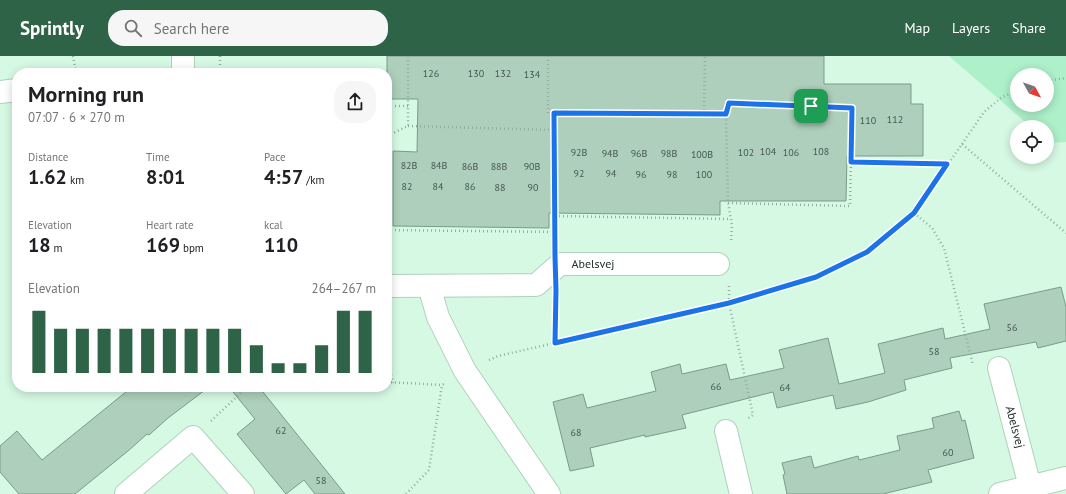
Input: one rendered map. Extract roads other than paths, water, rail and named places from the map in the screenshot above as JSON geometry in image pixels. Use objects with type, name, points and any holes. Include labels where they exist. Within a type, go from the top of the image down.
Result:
[{"type":"street","points":[[183,56],[183,68]]},
{"type":"street","points":[[0,92],[12,91]]},
{"type":"street","name":"Abelsvej","points":[[392,286],[536,284],[560,264],[725,264]]},
{"type":"street","points":[[429,286],[438,317],[465,371],[549,494]]},
{"type":"street","name":"Abelsvej","points":[[999,368],[1031,491]]},
{"type":"street","points":[[726,431],[740,494]]},
{"type":"street","points":[[126,494],[193,437],[239,493]]},
{"type":"street","points":[[1000,494],[1031,491],[1066,478]]}]
